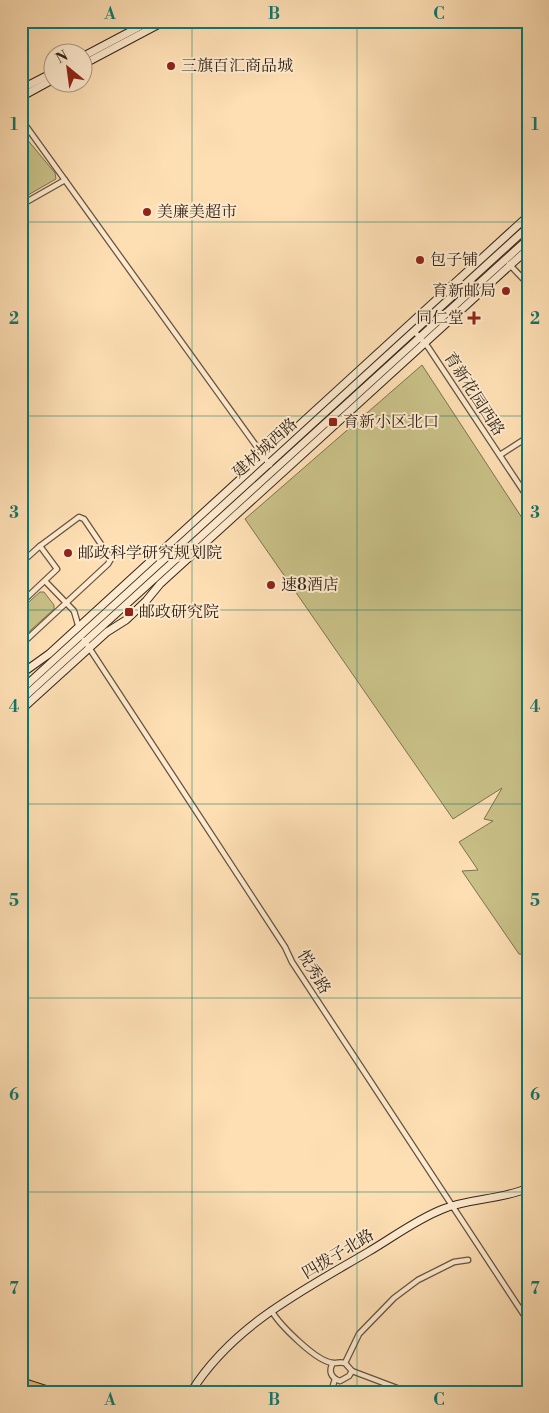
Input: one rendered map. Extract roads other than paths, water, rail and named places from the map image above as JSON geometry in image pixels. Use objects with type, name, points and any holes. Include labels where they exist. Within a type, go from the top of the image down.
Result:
[{"type":"main road","points":[[21,1382],[52,1392]]},
{"type":"street","points":[[21,28],[40,21]]},
{"type":"street","points":[[92,52],[150,21]]},
{"type":"street","points":[[92,60],[165,21]]},
{"type":"street","points":[[21,89],[42,78]]},
{"type":"street","points":[[21,97],[42,85]]},
{"type":"street","points":[[21,119],[274,470]]},
{"type":"street","points":[[21,205],[65,180]]},
{"type":"street","name":"建材城西路","points":[[21,710],[85,641],[267,460],[528,216]]},
{"type":"street","name":"建材城西路","points":[[21,674],[49,654],[414,331],[528,227]]},
{"type":"street","name":"建材城西路","points":[[21,700],[274,470],[508,262],[528,239]]},
{"type":"street","name":"建材城西路","points":[[508,262],[528,249]]},
{"type":"street","points":[[508,262],[528,284]]},
{"type":"street","name":"育新花园西路","points":[[414,331],[422,340],[528,498]]},
{"type":"street","name":"建材城西路","points":[[21,690],[85,641],[108,632],[126,620],[160,584],[422,340]]},
{"type":"street","points":[[500,455],[528,437]]},
{"type":"street","points":[[206,532],[237,514]]},
{"type":"street","points":[[21,564],[40,546],[79,517],[84,519],[111,558],[108,564],[25,641]]},
{"type":"street","points":[[21,603],[57,569],[40,546]]},
{"type":"street","name":"悦秀路","points":[[45,581],[74,611],[85,641],[285,947],[296,969],[528,1321]]},
{"type":"street","name":"四拨子北路","points":[[191,1392],[224,1348],[271,1310],[434,1213],[451,1206],[500,1197],[528,1188]]},
{"type":"street","points":[[345,1363],[359,1334],[394,1298],[418,1280],[454,1262],[468,1260]]},
{"type":"street","points":[[271,1310],[290,1334],[319,1356],[333,1363],[345,1363]]},
{"type":"street","points":[[333,1363],[330,1368],[331,1375],[335,1379],[345,1380],[352,1372]]},
{"type":"street","points":[[345,1363],[352,1372],[405,1392],[412,1389],[416,1392]]},
{"type":"street","points":[[331,1392],[335,1379]]},
{"type":"place","name":"三旗百汇商品城","points":[[171,66]]},
{"type":"place","name":"美廉美超市","points":[[147,212]]},
{"type":"place","name":"包子铺","points":[[420,260]]},
{"type":"place","name":"育新邮局","points":[[506,291]]},
{"type":"place","name":"同仁堂","points":[[474,318]]},
{"type":"place","name":"育新小区北口","points":[[333,422]]},
{"type":"place","name":"邮政科学研究规划院","points":[[68,553]]},
{"type":"place","name":"速8酒店","points":[[271,585]]},
{"type":"place","name":"邮政研究院","points":[[129,612]]}]
